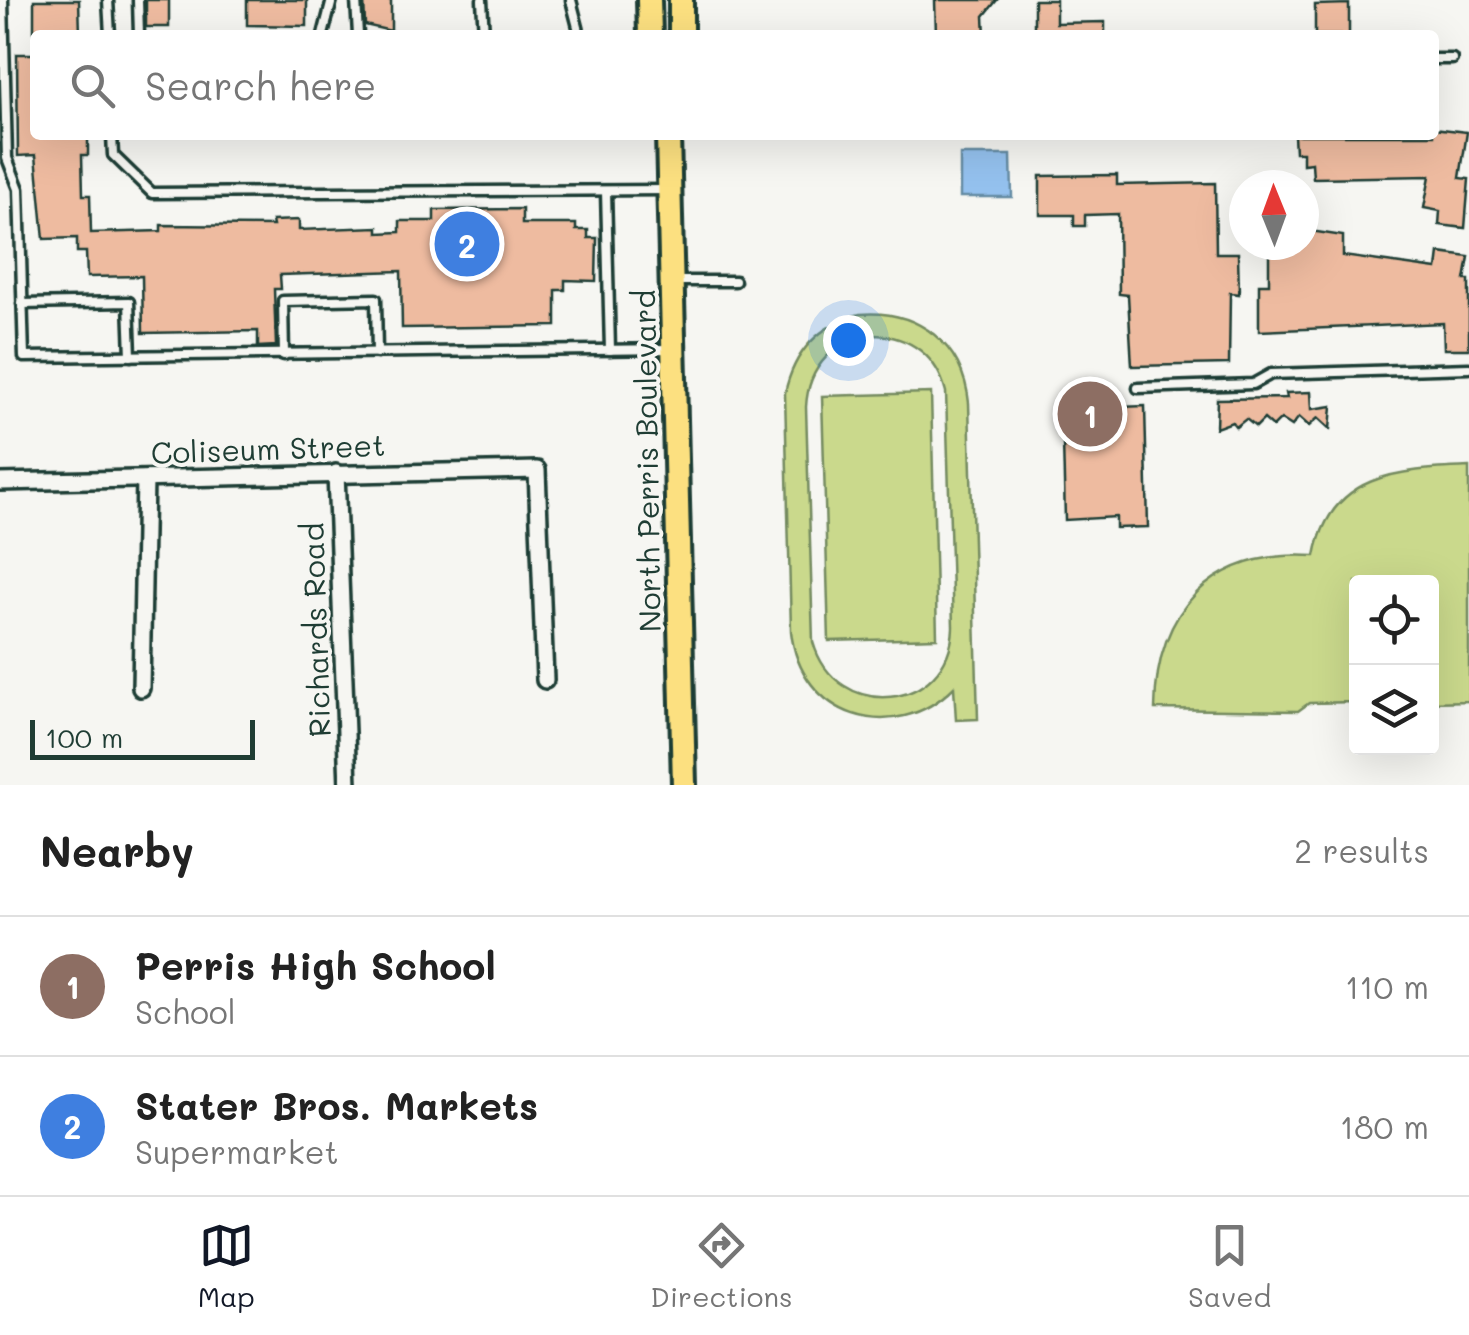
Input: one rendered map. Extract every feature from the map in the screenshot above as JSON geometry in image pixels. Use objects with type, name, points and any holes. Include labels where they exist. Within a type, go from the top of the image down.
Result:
[{"type":"main road","points":[[648,0],[650,30]]},
{"type":"main road","points":[[681,0],[681,30]]},
{"type":"main road","name":"North Perris Boulevard","points":[[668,140],[684,785]]},
{"type":"street","name":"Coliseum Street","points":[[0,482],[537,470],[545,680]]},
{"type":"street","name":"Richards Road","points":[[336,473],[348,785]]},
{"type":"street","points":[[141,688],[144,479]]},
{"type":"lane","points":[[4,0],[8,158],[18,189],[24,357],[674,348]]},
{"type":"lane","points":[[108,0],[110,30]]},
{"type":"lane","points":[[138,0],[139,30]]},
{"type":"lane","points":[[324,30],[332,0]]},
{"type":"lane","points":[[356,0],[358,30]]},
{"type":"lane","points":[[482,0],[484,30]]},
{"type":"lane","points":[[571,0],[579,30]]},
{"type":"lane","points":[[1439,59],[1452,59]]},
{"type":"lane","points":[[112,140],[113,155],[152,193],[670,190]]},
{"type":"lane","points":[[606,191],[610,350]]},
{"type":"lane","points":[[672,282],[735,281]]},
{"type":"lane","points":[[284,354],[283,302],[376,298],[377,354]]},
{"type":"lane","points":[[22,304],[129,302],[131,356]]},
{"type":"lane","points":[[1138,388],[1253,384],[1271,374],[1469,368]]},
{"type":"green space","points":[[881,314],[918,324],[947,348],[965,382],[969,403],[978,719],[956,720],[954,687],[930,706],[904,716],[878,719],[853,714],[831,703],[812,685],[798,661],[791,631],[785,393],[802,353],[821,333],[845,319]],"holes":[[[888,336],[921,351],[936,368],[946,392],[953,627],[947,655],[933,677],[913,690],[890,697],[867,695],[844,686],[825,668],[813,642],[806,407],[812,379],[826,357],[848,342]]]},
{"type":"green space","points":[[931,393],[937,638],[829,641],[822,396]]},
{"type":"green space","points":[[1469,467],[1469,701],[1439,702],[1439,575],[1349,575],[1349,702],[1309,703],[1298,711],[1155,709],[1166,642],[1179,615],[1197,592],[1220,575],[1247,563],[1279,556],[1315,556],[1323,528],[1335,508],[1352,492],[1371,482],[1417,470]]},
{"type":"water","points":[[960,155],[1011,155],[1012,197],[960,197]]},
{"type":"building","points":[[34,0],[79,0],[80,30],[34,30]]},
{"type":"building","points":[[146,0],[169,0],[169,27],[146,27]]},
{"type":"building","points":[[247,0],[307,0],[307,26],[247,25]]},
{"type":"building","points":[[364,0],[391,0],[391,30],[365,25]]},
{"type":"building","points":[[935,0],[997,0],[984,16],[985,30],[936,30]]},
{"type":"building","points":[[1034,0],[1056,0],[1056,23],[1105,22],[1105,30],[1034,30]]},
{"type":"building","points":[[1349,4],[1349,30],[1315,30],[1315,5]]},
{"type":"building","points":[[17,54],[30,54],[30,140],[88,140],[88,155],[82,155],[83,195],[90,195],[91,233],[161,231],[161,225],[273,226],[272,221],[299,220],[299,230],[378,227],[378,233],[400,232],[400,221],[434,221],[434,210],[522,209],[522,224],[576,224],[576,230],[588,230],[588,238],[597,238],[596,281],[565,280],[565,290],[556,290],[556,326],[402,328],[401,271],[280,275],[281,289],[274,289],[276,346],[258,347],[258,331],[143,333],[142,276],[87,277],[86,252],[77,252],[77,238],[44,239],[36,155],[18,156]]},
{"type":"building","points":[[1439,129],[1467,132],[1460,178],[1469,179],[1465,228],[1439,225],[1440,211],[1424,208],[1430,176],[1319,178],[1319,170],[1312,170],[1312,163],[1303,164],[1303,152],[1295,152],[1294,140],[1439,140]]},
{"type":"building","points":[[1117,175],[1117,185],[1215,183],[1216,253],[1229,253],[1229,260],[1238,260],[1239,294],[1230,293],[1229,364],[1132,366],[1128,295],[1119,294],[1118,214],[1085,215],[1085,226],[1074,226],[1074,215],[1040,215],[1040,176]]},
{"type":"building","points":[[1319,232],[1343,236],[1343,256],[1437,269],[1439,253],[1469,257],[1465,280],[1469,280],[1469,349],[1444,349],[1443,323],[1259,331],[1259,284],[1269,284],[1269,260],[1319,260]]},
{"type":"building","points":[[1311,392],[1312,409],[1332,406],[1330,429],[1318,418],[1309,426],[1299,417],[1292,426],[1281,419],[1273,427],[1264,419],[1256,427],[1246,419],[1236,427],[1232,422],[1216,428],[1217,399],[1287,398],[1286,393]]},
{"type":"building","points":[[1093,400],[1093,408],[1145,406],[1148,527],[1116,528],[1116,517],[1065,520],[1062,401]]},
{"type":"place","name":"Stater Bros. Markets","points":[[467,244]]},
{"type":"place","name":"Perris High School","points":[[1090,414]]}]
